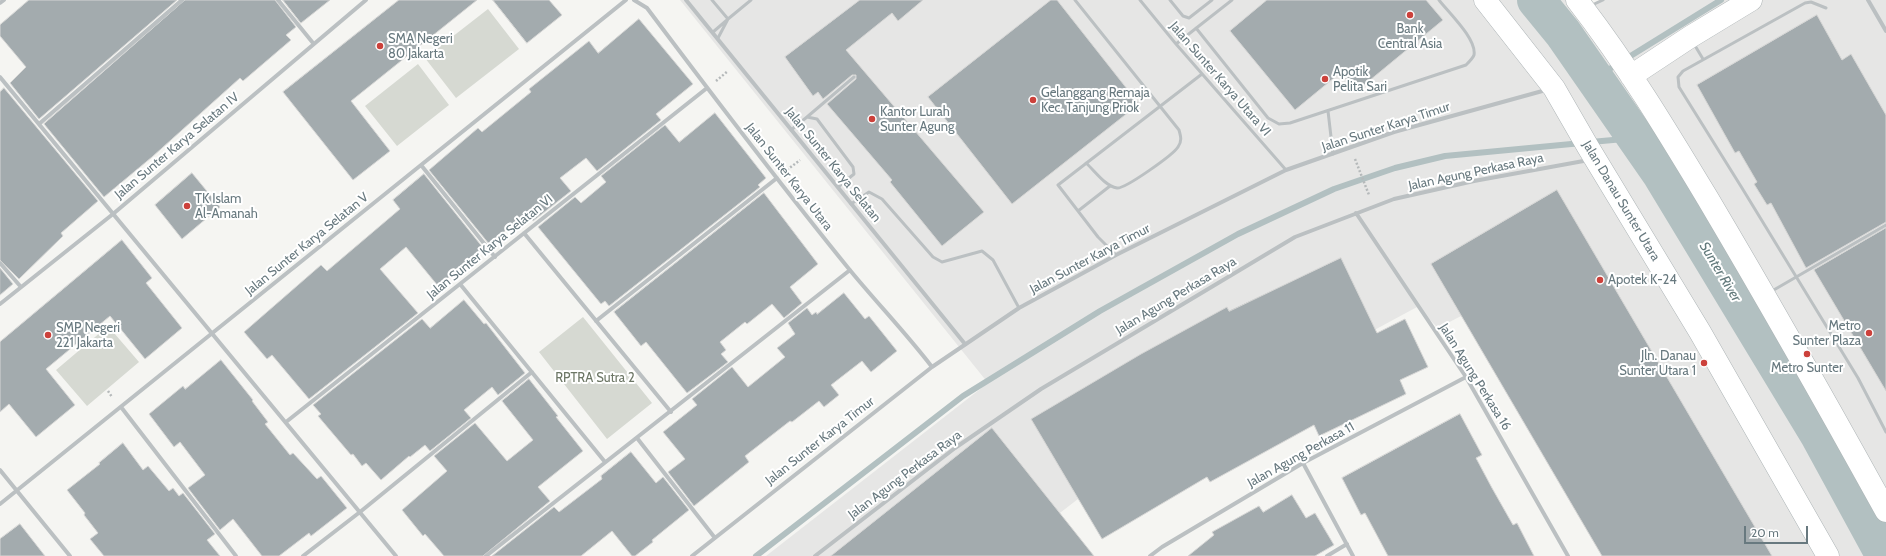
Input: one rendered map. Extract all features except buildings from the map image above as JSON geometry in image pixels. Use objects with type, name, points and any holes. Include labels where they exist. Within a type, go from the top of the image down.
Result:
[{"type":"main road","name":"Jalan Danau Sunter Utara","points":[[1485,0],[1557,93],[1700,332],[1828,556]]},
{"type":"main road","points":[[1629,72],[1751,0]]},
{"type":"main road","points":[[1588,3],[1603,35],[1629,72],[1670,137],[1765,295],[1877,489],[1886,511]]},
{"type":"street","points":[[0,3],[4,0]]},
{"type":"street","points":[[38,124],[182,0]]},
{"type":"street","points":[[278,0],[314,43]]},
{"type":"street","name":"Jalan Sunter Karya Selatan IV","points":[[0,304],[113,214],[366,0]]},
{"type":"street","name":"Jalan Sunter Karya Selatan V","points":[[0,504],[626,0]]},
{"type":"street","name":"Jalan Sunter Karya Utara","points":[[634,0],[647,8],[707,88],[850,270],[932,367]]},
{"type":"street","name":"Jalan Sunter Karya Selatan","points":[[686,0],[965,344]]},
{"type":"street","points":[[1868,0],[1886,31]]},
{"type":"street","points":[[0,77],[396,556]]},
{"type":"street","name":"Jalan Sunter Karya Selatan VI","points":[[286,422],[707,88]]},
{"type":"street","name":"Jalan Sunter Karya Timur","points":[[692,556],[932,367],[1019,308],[1116,254],[1286,170],[1394,132],[1557,93]]},
{"type":"street","name":"Jalan Agung Perkasa Raya","points":[[815,556],[955,448],[1041,389],[1295,237],[1394,200],[1592,153]]},
{"type":"street","points":[[420,165],[495,257]]},
{"type":"street","points":[[596,321],[777,178]]},
{"type":"street","name":"Jalan Agung Perkasa 16","points":[[1356,213],[1466,377],[1568,556]]},
{"type":"street","points":[[524,233],[671,412]]},
{"type":"street","points":[[0,263],[21,288]]},
{"type":"street","points":[[486,556],[850,270]]},
{"type":"street","points":[[460,284],[605,462]]},
{"type":"street","points":[[303,556],[360,512],[532,372]]},
{"type":"street","name":"Jalan Agung Perkasa 11","points":[[1150,556],[1162,547],[1304,463],[1466,377]]},
{"type":"street","points":[[121,407],[236,556]]},
{"type":"street","points":[[637,438],[714,538]]},
{"type":"street","points":[[1304,463],[1353,556]]},
{"type":"street","points":[[0,470],[70,556]]},
{"type":"street","points":[[1327,556],[1347,544]]},
{"type":"lane","points":[[712,0],[728,19]]},
{"type":"lane","points":[[713,32],[751,0]]},
{"type":"lane","points":[[1075,0],[1161,106],[1179,130],[1182,139],[1177,148],[1131,183],[1119,188],[1110,186],[1086,163]]},
{"type":"lane","name":"Jalan Sunter Karya Utara VI","points":[[1140,0],[1176,44],[1286,170]]},
{"type":"lane","points":[[1170,0],[1183,16],[1189,18],[1212,0]]},
{"type":"lane","points":[[1176,44],[1232,0]]},
{"type":"lane","points":[[1196,28],[1268,118],[1279,124],[1290,123],[1466,65],[1474,56],[1474,46],[1470,38],[1439,0]]},
{"type":"lane","points":[[1826,8],[1811,2],[1805,3],[1683,71],[1678,77],[1678,87],[1858,378],[1886,432]]},
{"type":"lane","points":[[718,38],[728,19]]},
{"type":"lane","points":[[1690,37],[1703,59]]},
{"type":"lane","points":[[1116,254],[1098,237],[1058,184],[1202,74]]},
{"type":"lane","points":[[791,130],[854,77]]},
{"type":"lane","points":[[1328,110],[1332,154]]},
{"type":"lane","points":[[807,117],[817,120],[853,167],[854,174],[838,187]]},
{"type":"lane","points":[[1078,211],[1110,186]]},
{"type":"lane","points":[[851,204],[868,192],[882,199],[932,257],[942,262],[982,251],[993,260],[1019,308]]},
{"type":"lane","points":[[1765,295],[1797,278],[1886,225]]},
{"type":"path","points":[[707,88],[733,68]]},
{"type":"path","points":[[777,178],[806,155]]},
{"type":"path","points":[[1354,158],[1368,192]]},
{"type":"shaded area","points":[[680,0],[1578,0],[1585,9],[1601,0],[1886,0],[1886,556],[1701,556],[1538,276],[1438,328],[1417,307],[1117,469],[1004,556],[766,556],[988,383]]},
{"type":"green space","points":[[488,9],[519,49],[456,98],[425,58]]},
{"type":"green space","points":[[418,64],[449,105],[397,146],[365,106]]},
{"type":"green space","name":"RPTRA Sutra 2","points":[[583,317],[652,403],[607,439],[539,352]]},
{"type":"green space","points":[[108,326],[139,362],[87,406],[56,370]]},
{"type":"waterway","name":"Sunter River","points":[[1536,0],[1563,33],[1661,174],[1819,435],[1885,556]]},
{"type":"waterway","points":[[1595,78],[1721,0]]},
{"type":"waterway","points":[[1591,142],[1635,138]]},
{"type":"waterway","points":[[756,556],[963,396],[1100,311],[1238,234],[1334,189],[1395,168],[1445,156],[1582,143]]},
{"type":"place","name":"Bank Central Asia","points":[[1410,15]]},
{"type":"place","name":"SMA Negeri 80 Jakarta","points":[[380,46]]},
{"type":"place","name":"Apotik Pelita Sari","points":[[1325,79]]},
{"type":"place","name":"Gelanggang Remaja Kec. Tanjung Priok","points":[[1033,100]]},
{"type":"place","name":"Kantor Lurah Sunter Agung","points":[[872,119]]},
{"type":"place","name":"TK Islam Al-Amanah","points":[[187,206]]},
{"type":"place","name":"Apotek K-24","points":[[1600,280]]},
{"type":"place","name":"Metro Sunter Plaza","points":[[1869,333]]},
{"type":"place","name":"SMP Negeri 221 Jakarta","points":[[48,335]]},
{"type":"place","name":"Metro Sunter","points":[[1807,354]]},
{"type":"place","name":"Jln. Danau Sunter Utara 1","points":[[1704,363]]}]
